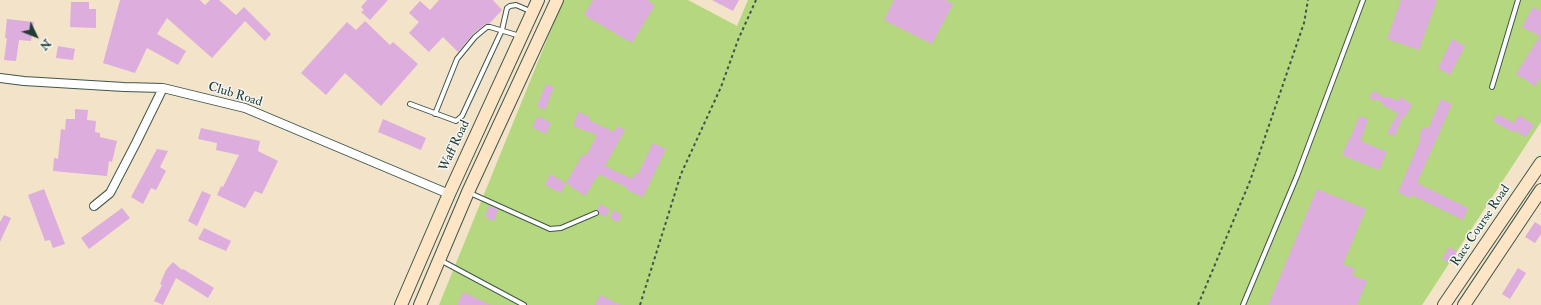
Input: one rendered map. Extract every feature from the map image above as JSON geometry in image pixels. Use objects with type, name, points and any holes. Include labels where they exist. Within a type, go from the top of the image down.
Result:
[{"type":"street","name":"Waff Road","points":[[401,305],[449,194],[538,0]]},
{"type":"street","points":[[420,305],[468,192],[557,0]]},
{"type":"street","name":"Club Road","points":[[0,78],[24,81],[163,88],[245,108],[449,194]]},
{"type":"street","points":[[94,206],[110,192],[163,88]]},
{"type":"street","name":"Race Course Road","points":[[1444,305],[1541,163]]},
{"type":"street","points":[[1464,305],[1541,190]]},
{"type":"lane","points":[[1243,305],[1297,176],[1364,0]]},
{"type":"lane","points":[[1492,87],[1518,0]]},
{"type":"lane","points":[[410,104],[456,121],[462,116],[502,30],[507,8],[516,5],[532,12]]},
{"type":"lane","points":[[435,114],[457,60],[475,37],[487,27],[493,27],[522,36]]},
{"type":"lane","points":[[468,192],[550,229],[561,228],[596,213]]},
{"type":"lane","points":[[439,260],[524,305]]},
{"type":"path","points":[[640,305],[681,174],[721,87],[738,40],[756,0]]},
{"type":"path","points":[[1198,305],[1250,180],[1304,24],[1308,0]]},
{"type":"green space","points":[[563,0],[688,0],[737,26],[748,0],[1541,0],[1541,122],[1422,305],[439,305]]},
{"type":"building","points":[[120,0],[200,0],[205,5],[210,0],[219,0],[236,15],[244,7],[271,34],[265,41],[245,21],[212,58],[167,18],[157,34],[186,51],[178,65],[147,48],[135,73],[103,63]]},
{"type":"building","points":[[367,0],[388,0],[370,20],[361,12],[364,10],[361,7]]},
{"type":"building","points":[[439,0],[493,0],[502,10],[489,24],[485,24],[473,34],[458,52],[443,37],[429,52],[409,33],[419,22],[409,13],[420,1],[430,10]]},
{"type":"building","points":[[593,0],[647,0],[655,5],[632,43],[584,15]]},
{"type":"building","points":[[712,0],[739,0],[733,11]]},
{"type":"building","points":[[894,0],[945,0],[953,4],[932,44],[884,20]]},
{"type":"building","points":[[1401,0],[1437,0],[1419,50],[1387,39]]},
{"type":"building","points":[[71,2],[89,2],[89,9],[96,9],[96,28],[70,27]]},
{"type":"building","points":[[1533,7],[1541,11],[1541,77],[1535,86],[1516,74],[1540,36],[1522,27]]},
{"type":"building","points":[[7,19],[34,22],[31,41],[19,40],[16,61],[4,60],[7,38],[5,38]]},
{"type":"building","points":[[365,21],[390,45],[393,42],[418,64],[381,106],[345,73],[326,95],[301,73],[347,22],[356,30]]},
{"type":"building","points":[[1452,39],[1465,46],[1450,75],[1438,68]]},
{"type":"building","points":[[58,46],[75,49],[73,60],[56,58]]},
{"type":"building","points":[[546,84],[554,87],[545,110],[537,106]]},
{"type":"building","points":[[1372,92],[1377,92],[1383,97],[1389,97],[1398,101],[1400,97],[1412,104],[1405,117],[1403,116],[1395,136],[1387,133],[1398,113],[1383,105],[1379,100],[1371,100],[1370,96]]},
{"type":"building","points":[[1441,99],[1452,104],[1417,183],[1468,208],[1463,220],[1412,195],[1410,198],[1398,192],[1421,138],[1419,137],[1423,127],[1428,129]]},
{"type":"building","points":[[75,109],[88,110],[87,120],[96,121],[95,132],[100,133],[100,137],[117,141],[112,162],[109,161],[107,176],[53,171],[54,158],[58,159],[61,129],[65,130],[66,119],[75,119]]},
{"type":"building","points":[[578,112],[590,117],[589,120],[614,132],[617,126],[625,130],[605,166],[632,179],[635,173],[638,174],[653,143],[666,149],[643,197],[627,190],[628,188],[599,174],[585,196],[566,183],[583,154],[586,156],[597,135],[573,126]]},
{"type":"building","points":[[1497,114],[1514,123],[1519,115],[1534,125],[1526,137],[1493,121]]},
{"type":"building","points":[[538,116],[551,123],[546,134],[532,127]]},
{"type":"building","points":[[1359,116],[1368,119],[1361,141],[1387,152],[1379,170],[1342,155]]},
{"type":"building","points":[[383,119],[426,138],[421,150],[378,132]]},
{"type":"building","points":[[201,128],[260,141],[258,151],[278,161],[262,194],[255,191],[245,208],[217,195],[221,186],[223,187],[239,155],[216,150],[217,143],[198,139]]},
{"type":"building","points":[[157,149],[168,151],[160,167],[166,171],[156,190],[151,188],[143,204],[131,197]]},
{"type":"building","points":[[550,174],[566,183],[561,193],[545,185]]},
{"type":"building","points":[[44,189],[65,244],[53,248],[50,240],[45,241],[28,195]]},
{"type":"building","points":[[1317,189],[1366,209],[1343,264],[1355,269],[1352,275],[1367,281],[1357,305],[1268,305]]},
{"type":"building","points":[[202,191],[211,195],[197,226],[188,221]]},
{"type":"building","points":[[600,204],[610,210],[606,217],[597,210]]},
{"type":"building","points":[[489,206],[498,209],[494,221],[485,217]]},
{"type":"building","points":[[122,208],[130,218],[89,249],[81,238]]},
{"type":"building","points":[[614,210],[622,215],[618,222],[610,218]]},
{"type":"building","points":[[4,215],[11,218],[0,242],[0,222]]},
{"type":"building","points":[[1535,222],[1541,226],[1541,234],[1535,243],[1525,237]]},
{"type":"building","points":[[204,228],[231,241],[226,251],[198,239]]},
{"type":"building","points":[[1449,247],[1457,251],[1451,264],[1442,259]]},
{"type":"building","points":[[173,262],[182,270],[183,269],[214,288],[208,298],[176,278],[163,305],[154,301],[162,285],[160,284],[166,270]]},
{"type":"building","points":[[1518,268],[1526,273],[1510,299],[1502,294]]},
{"type":"building","points":[[463,292],[491,305],[457,305]]},
{"type":"building","points":[[600,295],[621,305],[595,305]]}]
